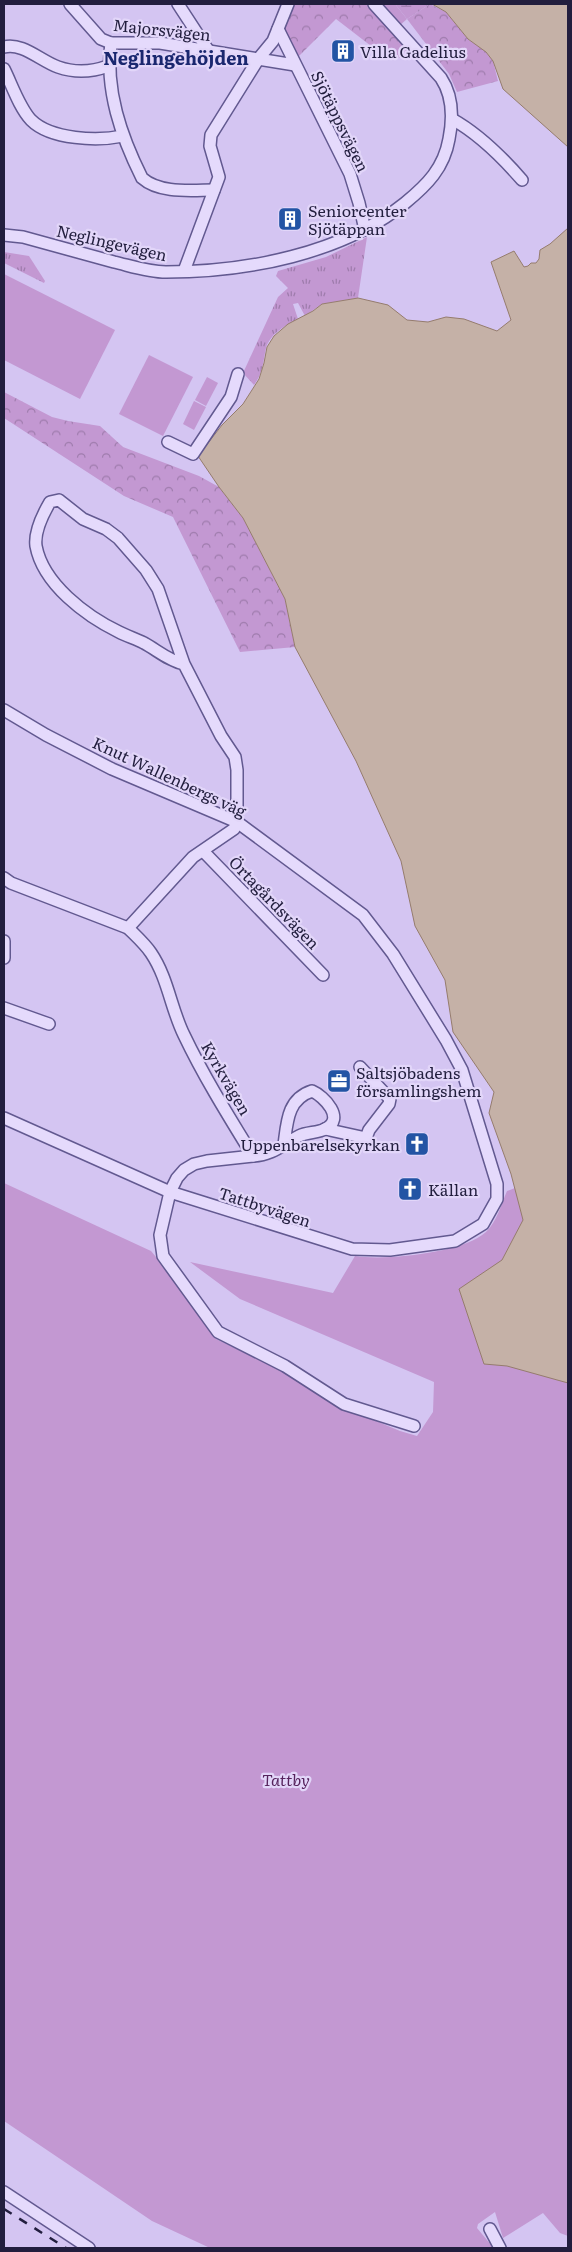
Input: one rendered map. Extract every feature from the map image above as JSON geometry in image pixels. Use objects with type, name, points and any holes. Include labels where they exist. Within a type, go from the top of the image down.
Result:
[{"type":"street","name":"Majorsvägen","points":[[70,4],[101,39],[110,43],[160,43],[295,65]]},
{"type":"street","points":[[178,4],[208,50]]},
{"type":"street","points":[[184,271],[220,173],[210,146],[211,135],[259,58],[273,42],[288,4]]},
{"type":"street","name":"Neglingevägen","points":[[4,235],[23,237],[152,271],[184,271],[281,260],[352,237],[364,230],[413,196],[437,172],[447,150],[452,119],[449,92],[441,78],[374,4]]},
{"type":"street","name":"Sjötäppsvägen","points":[[278,29],[353,181],[364,230]]},
{"type":"street","points":[[110,43],[108,66],[114,102],[123,136],[142,178],[148,183],[174,189],[214,190]]},
{"type":"street","points":[[4,47],[17,47],[67,70],[96,70],[108,66]]},
{"type":"street","points":[[4,69],[31,119],[38,125],[52,132],[90,139],[103,140],[123,136]]},
{"type":"street","points":[[452,119],[478,137],[506,162],[522,180]]},
{"type":"street","points":[[168,442],[193,454],[231,397],[238,374]]},
{"type":"street","points":[[128,928],[193,857],[203,852],[234,829],[237,822],[237,770],[235,757],[220,736],[184,664],[158,589],[146,570],[118,538],[106,529],[83,519],[59,500],[50,502],[40,522],[36,547],[44,565],[59,589],[84,611],[104,624],[142,642],[176,662],[184,664]]},
{"type":"street","name":"Knut Wallenbergs väg","points":[[4,710],[46,735],[112,769],[237,822],[339,896],[362,915],[383,939],[446,1040],[462,1070],[497,1184]]},
{"type":"street","name":"Örtagårdsvägen","points":[[203,852],[322,975]]},
{"type":"street","name":"Kyrkvägen","points":[[4,878],[11,883],[128,928],[152,954],[162,974],[184,1035],[216,1095],[253,1156]]},
{"type":"street","points":[[4,941],[4,957]]},
{"type":"street","points":[[4,1008],[49,1024]]},
{"type":"street","points":[[360,1067],[390,1099],[389,1104],[369,1130],[366,1138],[325,1129],[302,1134],[270,1153],[194,1164],[177,1178],[170,1192],[160,1236],[163,1256],[218,1332],[285,1366],[344,1404],[414,1426]]},
{"type":"street","points":[[284,1145],[290,1111],[294,1101],[302,1094],[312,1091],[326,1099],[333,1110],[334,1117],[331,1124],[325,1129]]},
{"type":"street","name":"Tattbyvägen","points":[[4,1118],[170,1192],[352,1249],[390,1250],[455,1242],[483,1224],[491,1213],[497,1199],[497,1184]]},
{"type":"street","points":[[4,2192],[89,2248]]},
{"type":"street","points":[[490,2229],[500,2248]]},
{"type":"green space","points":[[292,4],[368,4],[419,60],[384,56],[336,19],[296,59],[281,25]]},
{"type":"green space","points":[[378,4],[395,4],[407,19],[399,26]]},
{"type":"green space","points":[[395,4],[430,4],[407,19]]},
{"type":"green space","points":[[430,4],[446,12],[468,39],[486,52],[493,61],[498,81],[457,92],[449,74],[407,19]]},
{"type":"green space","points":[[367,237],[358,298],[322,304],[305,316],[298,303],[293,304],[298,319],[284,327],[271,338],[266,348],[261,372],[254,385],[243,373],[278,297],[288,288],[276,276],[278,271],[326,257]]},
{"type":"green space","points":[[4,252],[29,256],[45,281],[44,283],[4,263]]},
{"type":"green space","points":[[4,274],[115,330],[80,399],[4,360]]},
{"type":"green space","points":[[149,355],[193,377],[163,436],[119,414]]},
{"type":"green space","points":[[207,377],[218,383],[206,406],[195,400]]},
{"type":"green space","points":[[4,392],[52,417],[100,426],[123,447],[199,476],[219,487],[243,518],[285,599],[295,647],[240,652],[173,517],[124,496],[4,418]]},
{"type":"green space","points":[[194,401],[206,407],[194,430],[183,424]]},
{"type":"green space","name":"Tattby","points":[[4,1183],[151,1251],[182,1288],[216,1339],[295,1377],[345,1408],[400,1431],[417,1436],[433,1412],[434,1382],[240,1299],[190,1262],[333,1293],[355,1256],[385,1257],[423,1254],[460,1245],[475,1239],[486,1232],[493,1223],[507,1191],[515,1188],[568,1203],[568,2236],[560,2233],[543,2213],[503,2238],[495,2212],[478,2224],[477,2228],[492,2246],[489,2248],[210,2248],[152,2221],[4,2121]]},
{"type":"shaded area","points":[[432,4],[568,4],[568,147],[503,89],[493,61],[486,52],[468,39],[446,12]]},
{"type":"shaded area","points":[[568,228],[568,1383],[507,1366],[484,1364],[459,1289],[502,1260],[523,1220],[511,1174],[489,1113],[494,1092],[453,1032],[445,980],[415,926],[401,861],[356,761],[295,647],[285,599],[243,518],[198,456],[222,425],[243,404],[259,379],[267,347],[274,336],[288,324],[322,304],[358,298],[388,305],[407,320],[428,322],[446,317],[464,319],[497,331],[511,320],[491,262],[514,251],[524,267],[531,263],[536,263],[539,259],[540,250]]},
{"type":"railway","points":[[4,2209],[66,2248]]},
{"type":"place","name":"Villa Gadelius","points":[[343,51]]},
{"type":"place","name":"Seniorcenter Sjötäppan","points":[[290,219]]},
{"type":"place","name":"Saltsjöbadens församlingshem","points":[[339,1081]]},
{"type":"place","name":"Uppenbarelsekyrkan","points":[[417,1144]]},
{"type":"place","name":"Källan","points":[[410,1189]]},
{"type":"district","name":"Neglingehöjden","points":[[176,57]]}]
